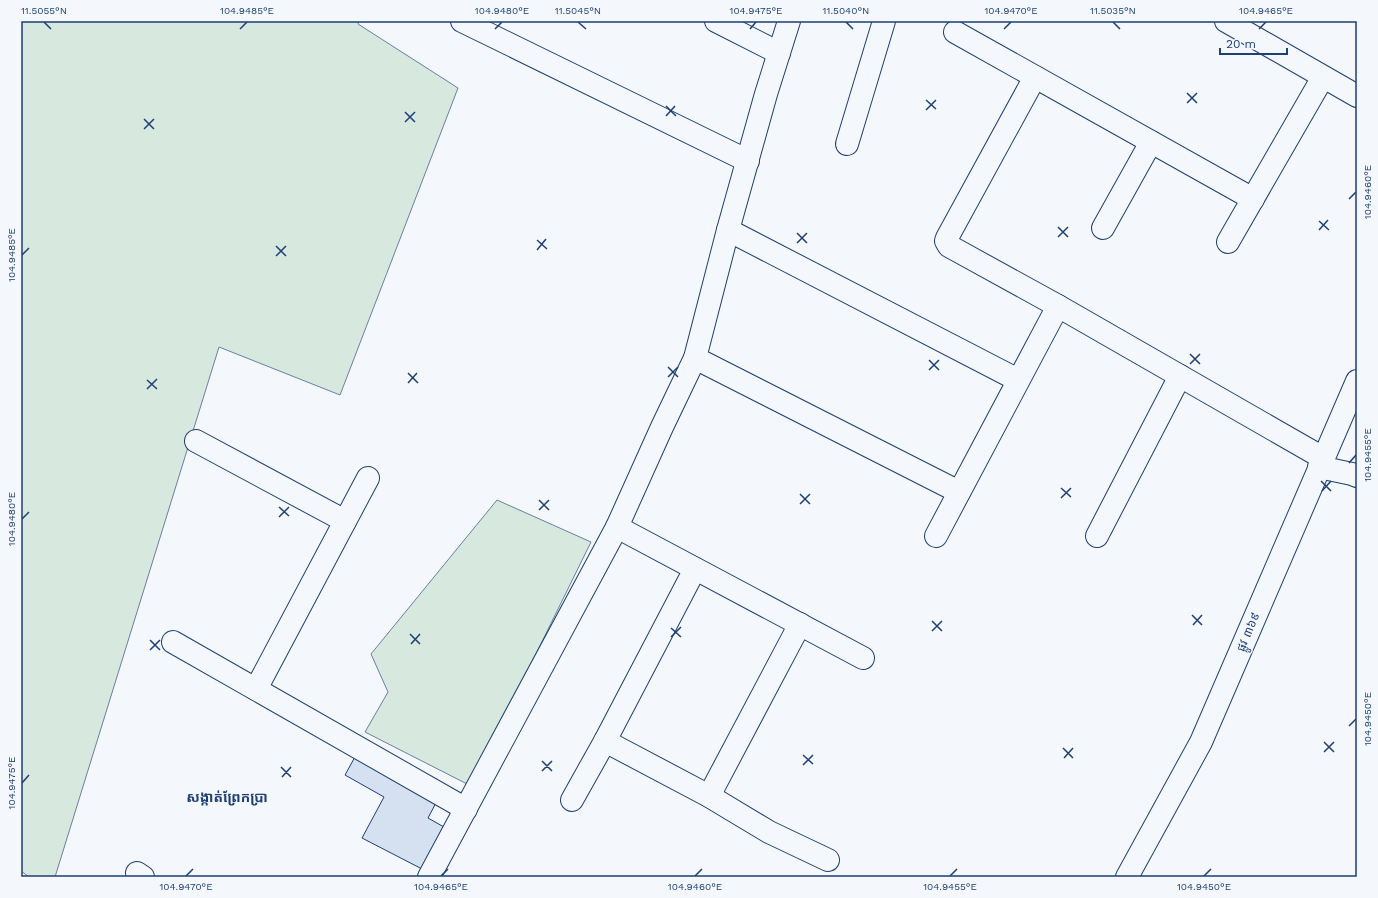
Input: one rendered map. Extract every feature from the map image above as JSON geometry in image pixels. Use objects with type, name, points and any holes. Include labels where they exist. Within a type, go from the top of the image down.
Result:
[{"type":"street","points":[[462,21],[748,161]]},
{"type":"street","points":[[716,21],[779,53]]},
{"type":"street","points":[[429,877],[616,527],[695,358],[728,230],[789,21]]},
{"type":"street","points":[[847,144],[884,21]]},
{"type":"street","points":[[1226,21],[1357,96]]},
{"type":"street","points":[[955,32],[1253,199]]},
{"type":"street","points":[[1035,77],[946,241],[949,246],[1180,376],[1321,462],[1357,476]]},
{"type":"street","points":[[1228,242],[1323,77]]},
{"type":"street","points":[[1103,228],[1151,142]]},
{"type":"street","points":[[728,230],[1018,380]]},
{"type":"street","points":[[936,536],[1058,306]]},
{"type":"street","points":[[695,358],[959,492]]},
{"type":"street","points":[[1097,536],[1180,376]]},
{"type":"street","name":"ផ្លូវ ៣៦៩","points":[[1127,877],[1201,742],[1357,381]]},
{"type":"street","points":[[196,441],[345,520]]},
{"type":"street","points":[[256,689],[368,478]]},
{"type":"street","points":[[616,527],[863,658]]},
{"type":"street","points":[[572,800],[606,741],[696,569]]},
{"type":"street","points":[[708,796],[800,624]]},
{"type":"street","points":[[173,642],[466,809]]},
{"type":"street","points":[[606,741],[708,796],[769,832],[828,860]]},
{"type":"shaded area","points":[[21,21],[359,21],[358,24],[458,88],[340,395],[219,347],[55,877],[29,877],[21,871]]},
{"type":"shaded area","points":[[497,500],[591,542],[471,786],[365,732],[388,692],[371,654]]},
{"type":"building","points":[[356,755],[438,799],[428,818],[444,827],[422,869],[362,838],[384,797],[345,775]]},
{"type":"district","name":"សង្កាត់ព្រែកប្រា","points":[[227,797]]}]
